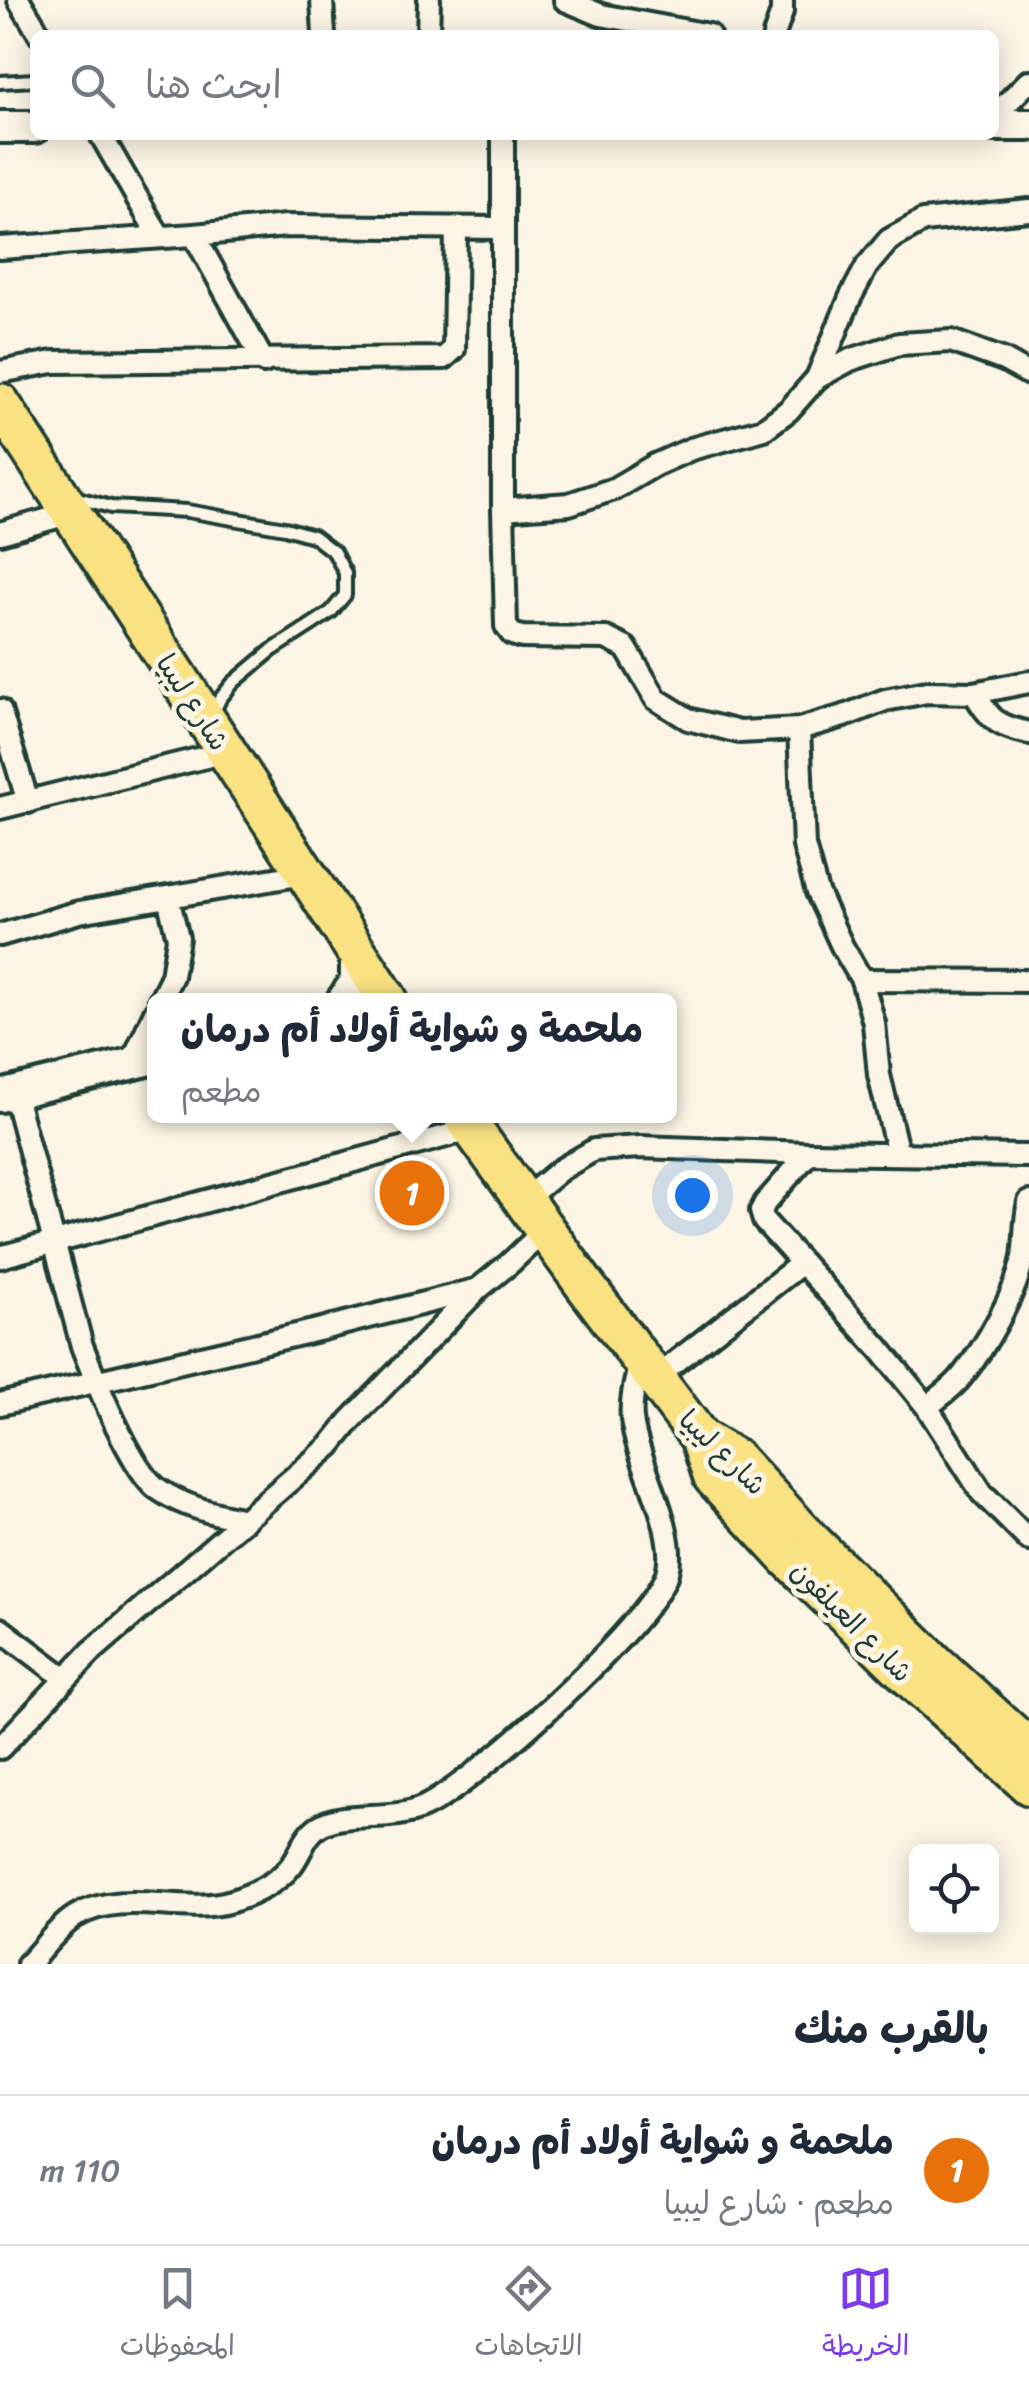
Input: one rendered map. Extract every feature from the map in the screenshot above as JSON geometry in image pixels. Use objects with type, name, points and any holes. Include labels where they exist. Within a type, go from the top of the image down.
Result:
[{"type":"highway","name":"شارع ليبيا","points":[[0,403],[383,993]]},
{"type":"highway","name":"شارع ليبيا","points":[[469,1123],[700,1438],[735,1459],[809,1539],[1029,1749]]},
{"type":"highway","name":"شارع العيلفون","points":[[700,1438],[713,1476],[790,1560],[916,1683],[1029,1785]]},
{"type":"street","points":[[18,0],[37,30]]},
{"type":"street","points":[[322,0],[324,30]]},
{"type":"street","points":[[428,30],[429,0]]},
{"type":"street","points":[[565,0],[602,15],[682,30]]},
{"type":"street","points":[[776,30],[782,0]]},
{"type":"street","points":[[999,111],[1029,81]]},
{"type":"street","points":[[999,125],[1029,125]]},
{"type":"street","points":[[0,127],[30,127]]},
{"type":"street","points":[[105,140],[159,236]]},
{"type":"street","points":[[504,140],[504,509],[506,626],[512,634],[606,638],[626,648],[656,699],[688,719],[739,732],[798,728],[884,700],[926,692],[974,692],[1029,682]]},
{"type":"street","points":[[504,509],[569,504],[614,489],[692,448],[764,429],[789,410],[817,378],[850,298],[867,266],[889,240],[923,220],[1029,210]]},
{"type":"street","points":[[0,248],[286,226],[504,228]]},
{"type":"street","points":[[0,372],[54,362],[444,358],[454,348],[456,228]]},
{"type":"street","points":[[194,235],[264,362]]},
{"type":"street","points":[[817,378],[850,360],[899,344],[951,341],[1004,360],[1029,374]]},
{"type":"street","points":[[0,533],[65,502]]},
{"type":"street","points":[[974,692],[990,718],[1012,730],[1029,732]]},
{"type":"street","points":[[0,710],[28,802]]},
{"type":"street","points":[[798,728],[804,846],[817,892],[862,980],[874,1023],[879,1074],[898,1154]]},
{"type":"street","points":[[0,808],[216,739]]},
{"type":"street","points":[[0,935],[80,912],[304,874]]},
{"type":"street","points":[[164,993],[172,976],[178,938],[168,898]]},
{"type":"street","points":[[348,993],[356,980],[356,952]]},
{"type":"street","points":[[862,980],[1029,981]]},
{"type":"street","points":[[143,1061],[7,1094],[82,1346],[141,1472],[156,1489],[208,1512],[245,1520]]},
{"type":"street","points":[[0,1257],[465,1123]]},
{"type":"street","points":[[0,1748],[92,1651],[330,1446],[350,1420],[478,1289],[510,1264],[560,1170],[594,1150],[640,1147],[1029,1156]]},
{"type":"street","points":[[809,1153],[765,1203],[761,1211],[764,1221],[879,1348],[927,1407],[982,1493],[1029,1540]]},
{"type":"street","points":[[927,1407],[966,1371],[1016,1284],[1024,1253],[1024,1222],[1029,1202]]},
{"type":"street","points":[[28,1964],[72,1918],[93,1908],[132,1903],[203,1906],[256,1892],[290,1867],[306,1839],[321,1824],[392,1816],[423,1808],[500,1754],[637,1620],[661,1588],[669,1564],[666,1532],[632,1421],[632,1396],[647,1369],[802,1263]]},
{"type":"street","points":[[0,1404],[478,1289]]},
{"type":"street","points":[[0,1629],[65,1678]]},
{"type":"lane","points":[[0,82],[30,80]]},
{"type":"lane","points":[[65,502],[187,511],[285,528],[313,536],[334,552],[345,573],[345,595],[332,612],[271,651],[232,683],[220,699],[216,739]]},
{"type":"place","name":"ملحمة و شواية أولاد أم درمان","points":[[412,1193]]}]
